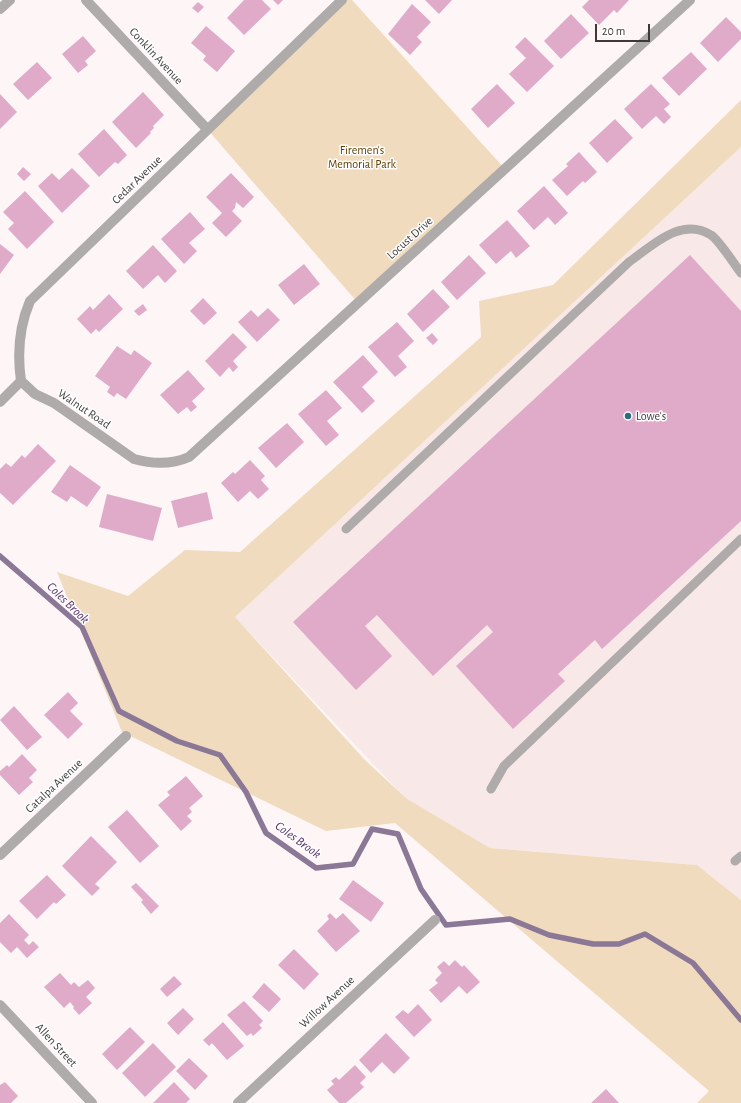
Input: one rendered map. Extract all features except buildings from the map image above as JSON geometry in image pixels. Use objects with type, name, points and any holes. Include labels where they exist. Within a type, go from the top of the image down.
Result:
[{"type":"street","points":[[0,9],[10,0]]},
{"type":"street","name":"Conklin Avenue","points":[[86,0],[207,129]]},
{"type":"street","name":"Cedar Avenue","points":[[21,381],[18,363],[19,344],[24,317],[30,301],[342,0]]},
{"type":"street","name":"Locust Drive","points":[[134,459],[148,463],[161,463],[189,457],[690,0]]},
{"type":"street","points":[[0,402],[21,381]]},
{"type":"street","name":"Walnut Road","points":[[21,381],[36,394],[54,403],[134,459]]},
{"type":"street","name":"Catalpa Avenue","points":[[0,855],[126,736]]},
{"type":"street","name":"Willow Avenue","points":[[238,1103],[435,920]]},
{"type":"street","name":"Allen Street","points":[[0,1005],[92,1103]]},
{"type":"lane","points":[[346,529],[629,262],[675,231],[692,229],[712,235],[741,273]]},
{"type":"lane","points":[[491,789],[504,766],[741,540]]},
{"type":"shaded area","points":[[741,147],[741,900],[697,865],[490,848],[407,800],[235,617]]},
{"type":"green space","name":"Firemen's Memorial Park","points":[[342,0],[352,0],[505,169],[358,303],[207,129]]},
{"type":"green space","points":[[741,100],[741,147],[235,617],[365,760],[407,799],[490,848],[697,865],[741,900],[741,1103],[697,1103],[709,1091],[395,823],[326,831],[122,732],[57,572],[128,596],[185,550],[240,552],[481,337],[479,301],[553,285]]},
{"type":"waterway","name":"Coles Brook","points":[[0,556],[82,627],[119,711],[177,741],[220,755],[246,792],[266,833],[316,868],[353,864],[372,829],[398,834],[421,889],[446,925],[510,919],[549,935],[593,944],[619,944],[645,934],[693,963],[741,1020]]},
{"type":"place","name":"Lowe's","points":[[628,416]]}]
